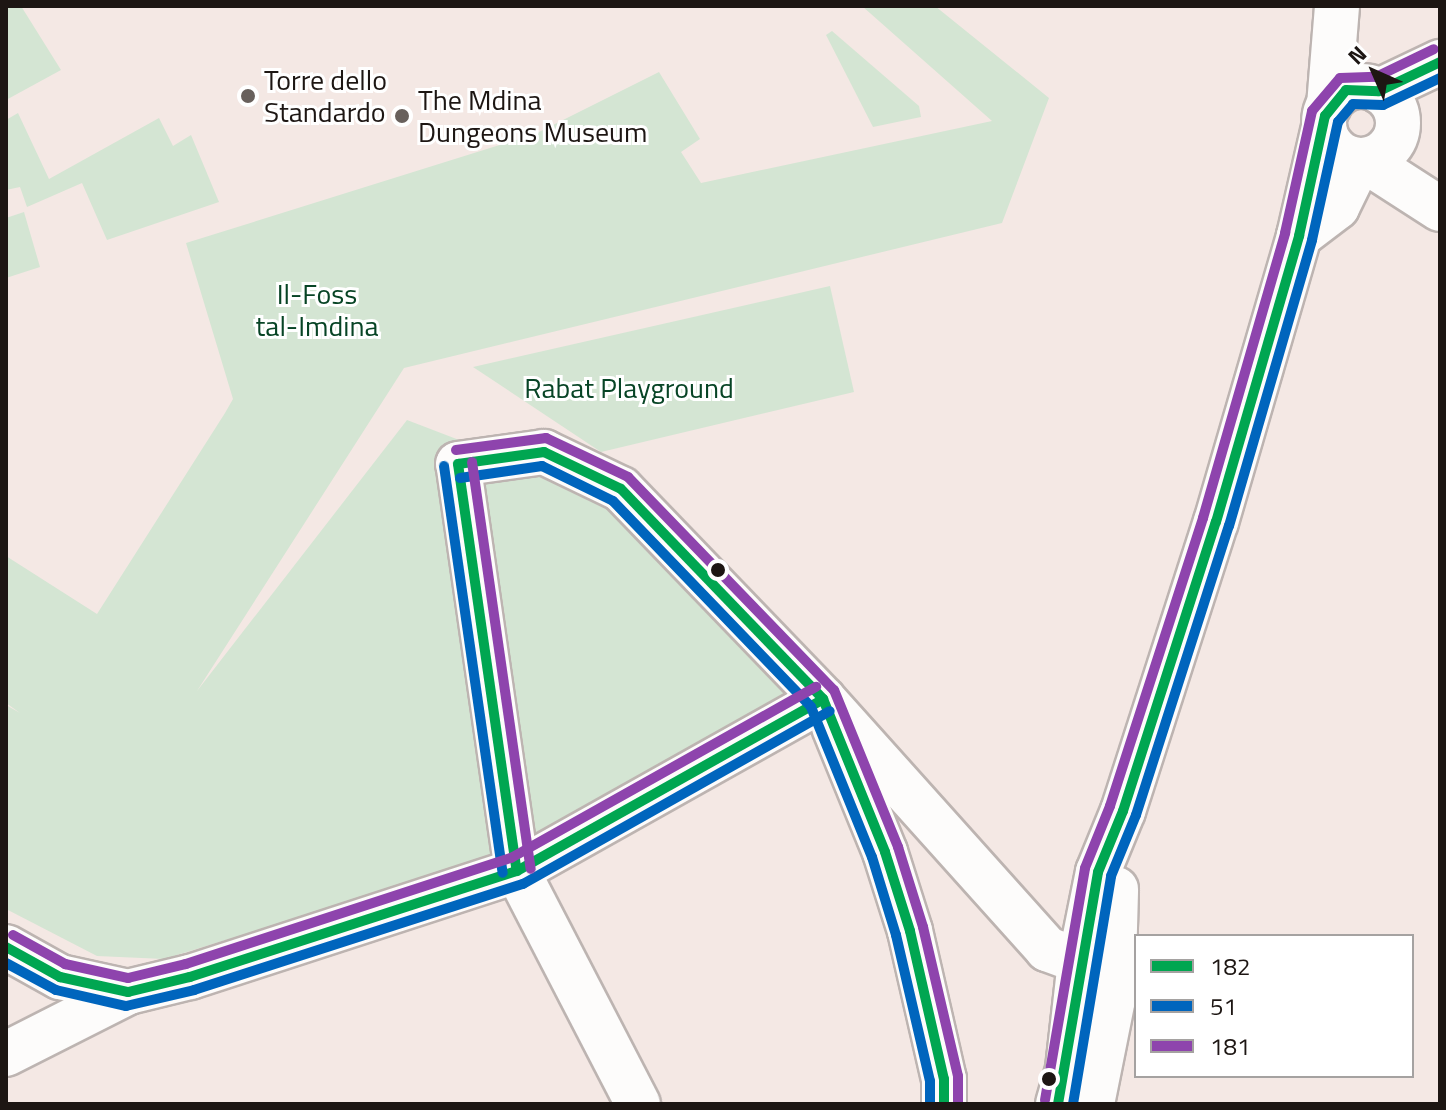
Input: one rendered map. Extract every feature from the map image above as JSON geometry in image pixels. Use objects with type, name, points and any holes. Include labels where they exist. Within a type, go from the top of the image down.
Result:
[{"type":"street","points":[[1058,1104],[1068,1068],[1080,961],[1098,872],[1123,811],[1216,522],[1299,236],[1326,116],[1337,6]]},
{"type":"street","points":[[1343,6],[1377,127]]},
{"type":"street","points":[[1299,236],[1337,207],[1377,127],[1440,62]]},
{"type":"street","points":[[1326,116],[1340,153],[1440,84]]},
{"type":"street","points":[[1326,116],[1346,90],[1439,209]]},
{"type":"street","points":[[638,1104],[517,871],[458,464],[544,452],[621,489],[823,699],[1047,949],[1080,961]]},
{"type":"street","points":[[6,1054],[128,992],[517,871],[823,699]]},
{"type":"street","points":[[823,699],[885,852],[910,931],[944,1079],[944,1104]]},
{"type":"street","points":[[1092,1104],[1113,999],[1123,811]]},
{"type":"street","points":[[6,947],[60,977],[128,992]]},
{"type":"green space","points":[[6,6],[21,6],[61,70],[6,100]]},
{"type":"green space","name":"Il-Foss tal-Imdina","points":[[862,6],[935,6],[1049,98],[1002,223],[404,368],[197,691],[407,420],[610,498],[809,695],[495,857],[164,959],[97,956],[6,909],[6,705],[20,713],[6,703],[6,556],[97,614],[225,413],[233,399],[186,243],[535,134],[659,72],[700,139],[681,152],[701,183],[992,121]]},
{"type":"green space","points":[[832,31],[919,106],[921,117],[873,127],[826,35]]},
{"type":"green space","points":[[18,113],[49,179],[159,118],[173,146],[191,135],[219,202],[107,240],[82,183],[27,207],[20,187],[6,190],[6,120]]},
{"type":"green space","points":[[24,212],[40,267],[6,278],[6,218]]},
{"type":"green space","name":"Rabat Playground","points":[[830,286],[854,392],[601,452],[473,367]]},
{"type":"transit line","name":"181","points":[[1045,1100],[1085,868],[1110,806],[1203,518],[1285,233],[1312,111],[1340,78],[1376,77],[1434,49]]},
{"type":"transit line","name":"182","points":[[1058,1104],[1098,872],[1123,811],[1216,522],[1299,236],[1325,116],[1346,90],[1379,91],[1440,62]]},
{"type":"transit line","name":"51","points":[[1073,1104],[1111,876],[1136,815],[1229,526],[1312,240],[1338,122],[1353,104],[1383,105],[1440,78]]},
{"type":"transit line","name":"181","points":[[456,450],[546,438],[628,477],[834,690],[898,847],[923,927],[958,1076],[958,1104]]},
{"type":"transit line","name":"182","points":[[458,464],[544,452],[621,489],[823,699],[885,852],[910,931],[944,1079],[944,1104]]},
{"type":"transit line","name":"181","points":[[472,462],[531,869]]},
{"type":"transit line","name":"182","points":[[458,464],[517,871]]},
{"type":"transit line","name":"51","points":[[444,466],[503,873]]},
{"type":"transit line","name":"51","points":[[460,478],[542,466],[613,501],[811,707],[872,857],[896,935],[930,1081],[930,1104]]},
{"type":"transit line","name":"181","points":[[13,935],[65,964],[128,978],[186,964],[511,858],[816,687]]},
{"type":"transit line","name":"182","points":[[6,947],[60,977],[128,992],[190,977],[517,871],[823,699]]},
{"type":"transit line","name":"51","points":[[6,963],[56,990],[126,1006],[194,990],[523,884],[830,711]]},
{"type":"place","name":"Torre dello Standardo","points":[[248,96]]},
{"type":"place","name":"The Mdina Dungeons Museum","points":[[402,116]]}]
